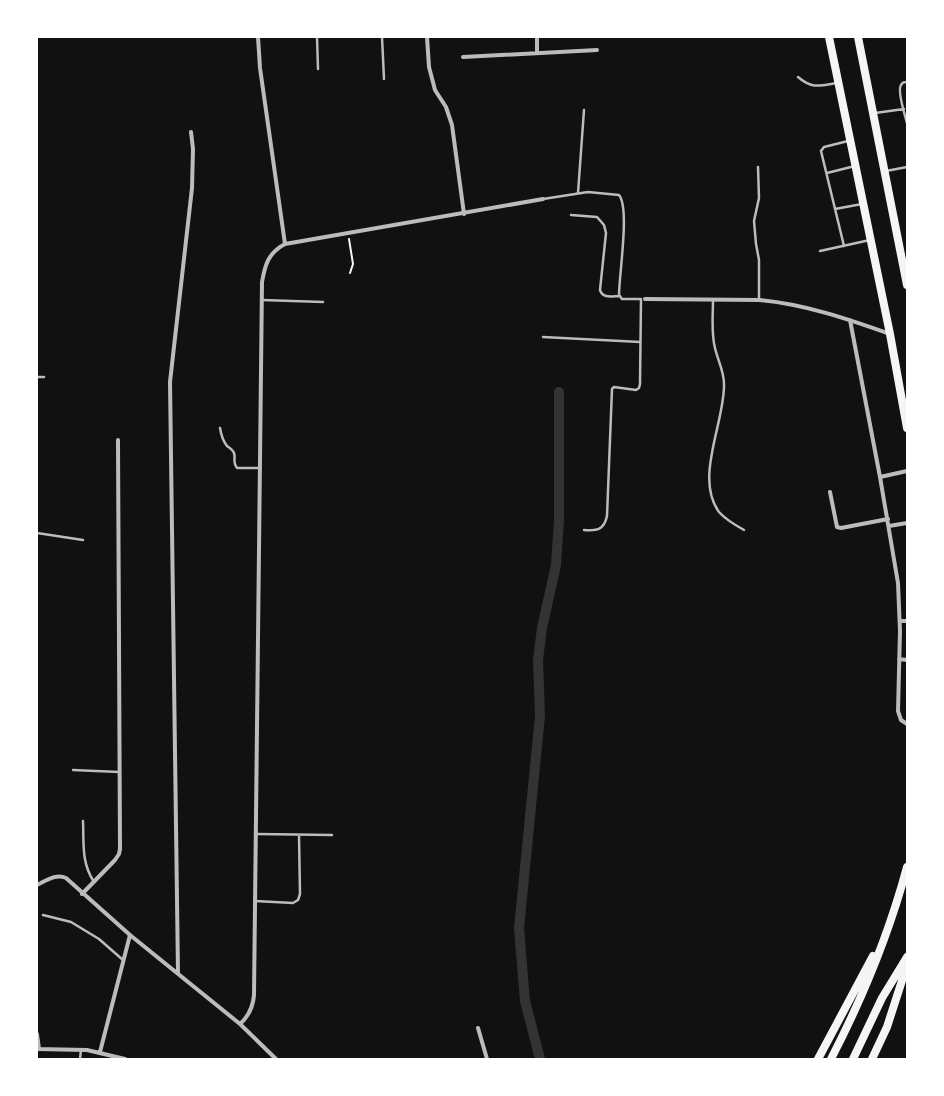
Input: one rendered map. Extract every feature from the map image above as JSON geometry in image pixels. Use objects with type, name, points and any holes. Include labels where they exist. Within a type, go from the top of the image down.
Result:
[{"type":"main road","points":[[858,37],[884,172],[906,272],[907,285]]},
{"type":"main road","points":[[829,39],[890,334],[907,428]]},
{"type":"main road","points":[[831,1059],[864,991],[897,903],[907,867]]},
{"type":"main road","points":[[818,1059],[888,927]]},
{"type":"main road","points":[[853,1059],[882,998],[907,957]]},
{"type":"main road","points":[[872,1059],[887,1027],[907,965]]},
{"type":"street","points":[[258,37],[260,68],[285,244]]},
{"type":"street","points":[[427,37],[429,67],[435,90],[446,107],[452,125],[464,214]]},
{"type":"street","points":[[537,37],[537,53]]},
{"type":"street","points":[[463,57],[597,50]]},
{"type":"street","points":[[178,973],[170,382],[192,188],[193,149],[191,132]]},
{"type":"street","points":[[240,1024],[247,1018],[253,1003],[254,995],[262,282],[265,264],[274,252],[285,244],[464,214],[543,199]]},
{"type":"street","points":[[643,299],[759,300],[782,303],[850,320],[890,334]]},
{"type":"street","points":[[850,320],[888,519],[898,583],[900,621],[898,711],[901,720],[907,724]]},
{"type":"street","points":[[82,894],[119,854],[118,440]]},
{"type":"street","points":[[880,477],[907,471]]},
{"type":"street","points":[[830,492],[837,527],[841,528],[888,519]]},
{"type":"street","points":[[889,526],[907,523]]},
{"type":"street","points":[[900,621],[907,621]]},
{"type":"street","points":[[899,659],[907,660]]},
{"type":"street","points":[[37,885],[55,877],[61,876],[66,878],[82,894],[130,935],[240,1024],[276,1059]]},
{"type":"street","points":[[100,1052],[130,935]]},
{"type":"street","points":[[478,1028],[487,1059]]},
{"type":"street","points":[[37,1034],[38,1049],[81,1049],[100,1052],[125,1059]]},
{"type":"lane","points":[[317,37],[318,69]]},
{"type":"lane","points":[[382,37],[384,79]]},
{"type":"lane","points":[[798,77],[816,86],[838,82]]},
{"type":"lane","points":[[907,82],[903,82],[900,87],[907,124]]},
{"type":"lane","points":[[873,113],[904,109]]},
{"type":"lane","points":[[578,193],[584,110]]},
{"type":"lane","points":[[844,246],[821,151],[822,148],[850,141]]},
{"type":"lane","points":[[827,173],[855,166]]},
{"type":"lane","points":[[758,167],[759,198],[754,221],[760,268],[759,300]]},
{"type":"lane","points":[[884,172],[907,167]]},
{"type":"lane","points":[[543,199],[588,192],[619,195],[622,200],[623,216],[620,296]]},
{"type":"lane","points":[[835,209],[863,204]]},
{"type":"lane","points":[[571,215],[597,218],[604,225],[606,233],[600,290],[601,294],[605,296],[620,296],[622,299],[643,299],[639,388],[636,390],[614,388],[611,391],[607,516],[605,524],[602,528],[584,530]]},
{"type":"lane","points":[[820,251],[870,240]]},
{"type":"lane","points":[[713,299],[713,336],[715,348],[724,376],[724,395],[713,451],[710,483],[712,498],[720,513],[731,523],[744,530]]},
{"type":"lane","points":[[262,300],[323,302]]},
{"type":"lane","points":[[543,337],[640,342]]},
{"type":"lane","points":[[37,377],[44,378]]},
{"type":"lane","points":[[220,428],[224,441],[234,453],[235,456],[233,461],[237,468],[260,468]]},
{"type":"lane","points":[[37,533],[83,540]]},
{"type":"lane","points":[[73,770],[119,772]]},
{"type":"lane","points":[[83,821],[85,863],[88,873],[94,882]]},
{"type":"lane","points":[[256,834],[332,835]]},
{"type":"lane","points":[[255,901],[293,902],[298,900],[300,894],[299,835]]},
{"type":"lane","points":[[43,915],[71,922],[99,939],[124,960]]},
{"type":"lane","points":[[80,1059],[81,1049]]},
{"type":"path","points":[[348,233],[353,264],[350,273]]},
{"type":"waterway","points":[[540,1059],[525,1001],[519,928],[540,716],[538,660],[542,628],[556,565],[559,520],[559,392]]}]
